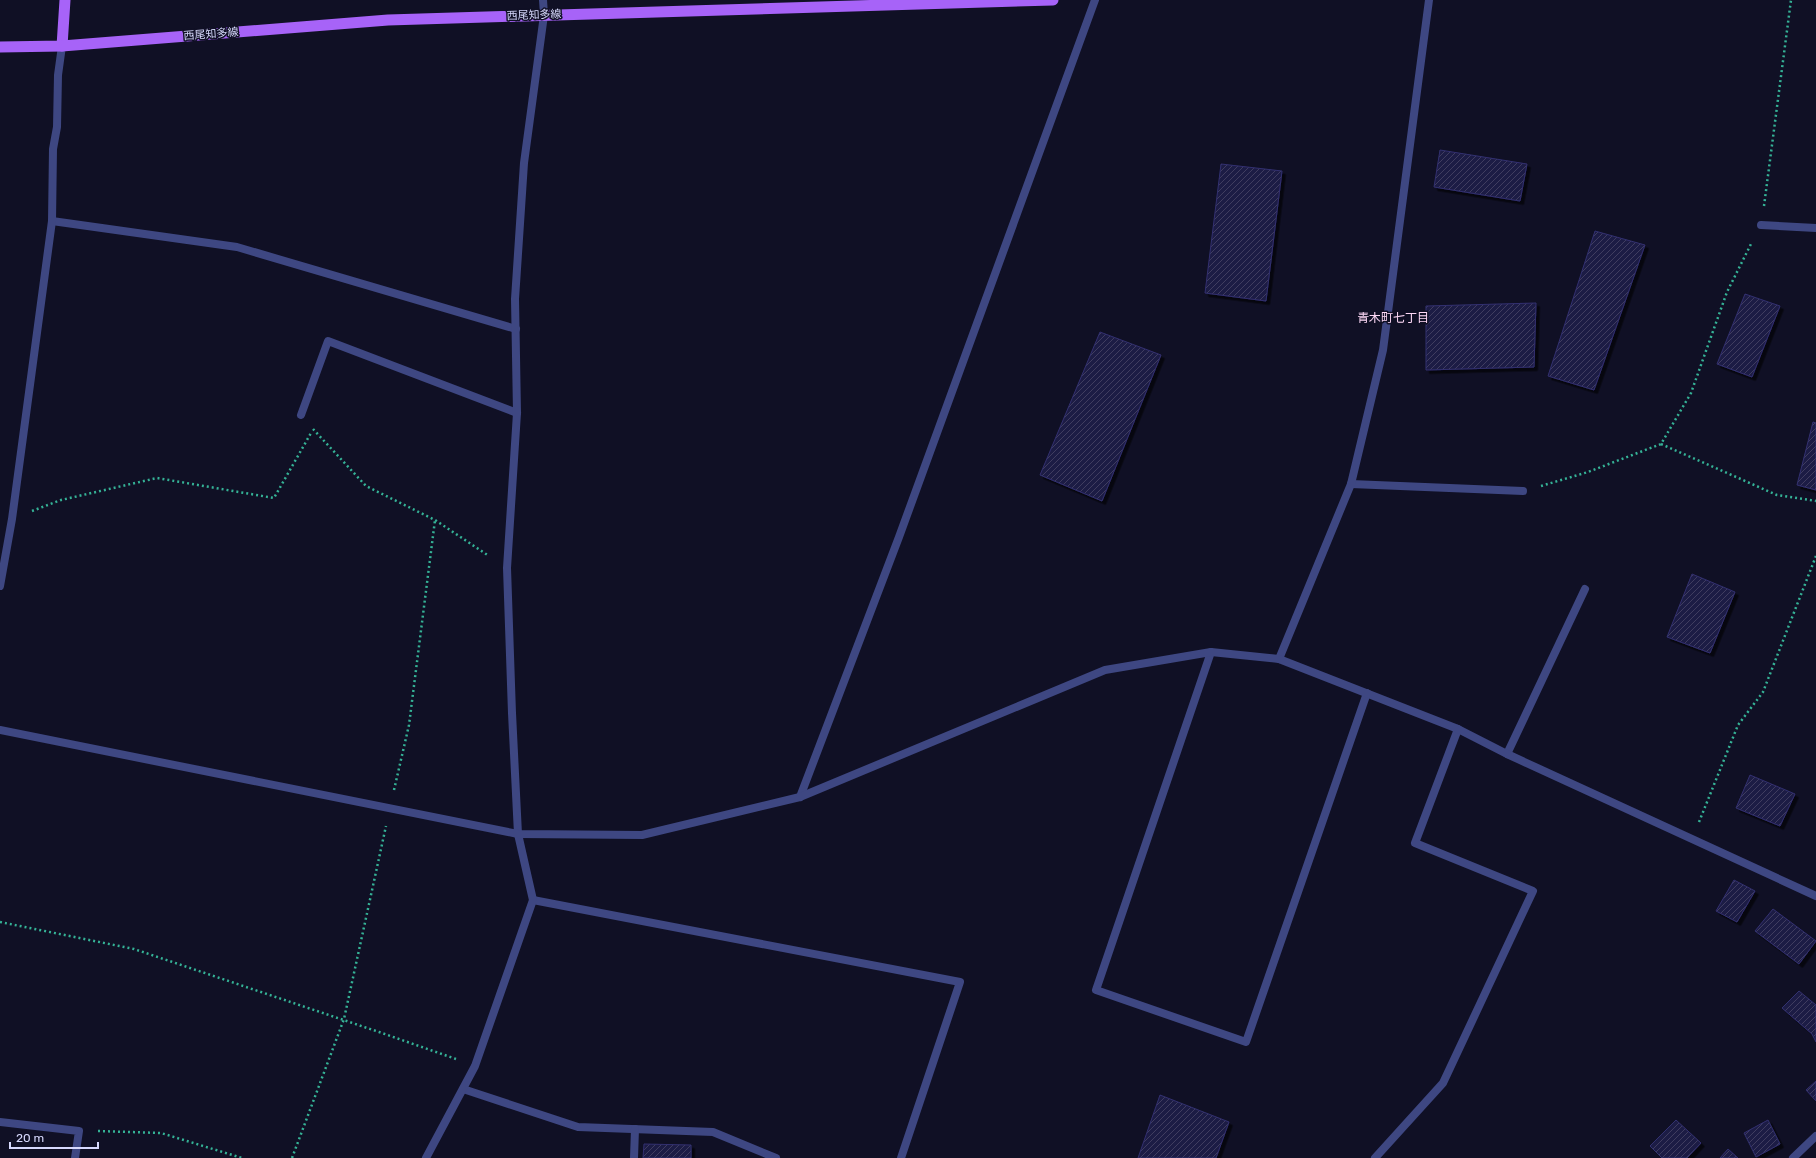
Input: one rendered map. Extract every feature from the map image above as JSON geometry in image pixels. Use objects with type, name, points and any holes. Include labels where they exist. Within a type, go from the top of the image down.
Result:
[{"type":"main road","points":[[62,46],[65,0]]},
{"type":"main road","name":"西尾知多線","points":[[0,47],[62,46],[388,20],[1053,0]]},
{"type":"street","points":[[426,1158],[475,1066],[533,900],[518,834],[507,568],[517,413],[515,298],[524,163],[544,15],[543,0]]},
{"type":"street","points":[[800,797],[899,537],[1095,0]]},
{"type":"street","points":[[1279,659],[1351,484],[1383,350],[1429,0]]},
{"type":"street","points":[[0,586],[12,519],[52,221],[53,149],[58,127],[58,75],[62,46]]},
{"type":"street","points":[[52,221],[237,247],[516,329]]},
{"type":"street","points":[[1761,225],[1816,228]]},
{"type":"street","points":[[301,415],[328,341],[517,413]]},
{"type":"street","points":[[1351,484],[1523,491]]},
{"type":"street","points":[[1507,754],[1585,589]]},
{"type":"street","points":[[1211,652],[1096,990],[1246,1042],[1366,693]]},
{"type":"street","points":[[0,730],[518,834],[642,835],[800,797],[1105,670],[1211,652],[1279,659],[1458,729],[1507,754],[1816,896]]},
{"type":"street","points":[[1375,1158],[1443,1083],[1533,891],[1415,843],[1458,729]]},
{"type":"street","points":[[533,900],[960,982],[901,1158]]},
{"type":"street","points":[[463,1090],[578,1127],[713,1132],[776,1158]]},
{"type":"street","points":[[0,1122],[79,1130],[75,1158]]},
{"type":"street","points":[[634,1158],[635,1129]]},
{"type":"street","points":[[1793,1158],[1816,1136]]},
{"type":"path","points":[[1523,491],[1588,472],[1661,444],[1691,393],[1727,292],[1761,225],[1791,0]]},
{"type":"path","points":[[301,415],[366,486],[434,520],[507,568]]},
{"type":"path","points":[[12,519],[61,500],[157,478],[274,498],[314,429]]},
{"type":"path","points":[[1661,444],[1777,495],[1816,501]]},
{"type":"path","points":[[292,1158],[344,1019],[409,725],[434,520]]},
{"type":"path","points":[[1692,838],[1738,725],[1763,692],[1816,556]]},
{"type":"path","points":[[0,922],[134,949],[344,1019],[475,1066]]},
{"type":"path","points":[[79,1130],[161,1133],[242,1158]]},
{"type":"building","points":[[1440,150],[1527,164],[1520,201],[1434,187]]},
{"type":"building","points":[[1221,164],[1282,171],[1266,301],[1205,293]]},
{"type":"building","points":[[1595,231],[1645,245],[1594,390],[1548,376]]},
{"type":"building","points":[[1745,294],[1780,306],[1752,377],[1717,364]]},
{"type":"building","points":[[1536,303],[1534,367],[1426,370],[1426,306]]},
{"type":"building","points":[[1100,332],[1161,355],[1102,501],[1040,475]]},
{"type":"building","points":[[1813,422],[1816,423],[1816,490],[1797,485]]},
{"type":"building","points":[[1692,574],[1735,592],[1710,653],[1667,637]]},
{"type":"building","points":[[1750,775],[1795,794],[1780,826],[1736,808]]},
{"type":"building","points":[[1734,880],[1755,891],[1737,922],[1716,911]]},
{"type":"building","points":[[1773,909],[1816,941],[1799,964],[1755,931]]},
{"type":"building","points":[[1799,991],[1816,1005],[1816,1042],[1812,1034],[1782,1008]]},
{"type":"building","points":[[1816,1081],[1816,1101],[1806,1090]]},
{"type":"building","points":[[1160,1095],[1229,1122],[1216,1158],[1138,1158]]},
{"type":"building","points":[[1676,1120],[1701,1143],[1687,1158],[1662,1158],[1650,1146]]},
{"type":"building","points":[[1768,1120],[1780,1144],[1756,1157],[1744,1133]]},
{"type":"building","points":[[644,1144],[691,1145],[691,1158],[643,1158]]},
{"type":"building","points":[[1728,1149],[1738,1158],[1720,1158]]},
{"type":"district","name":"青木町七丁目","points":[[1393,318]]}]
